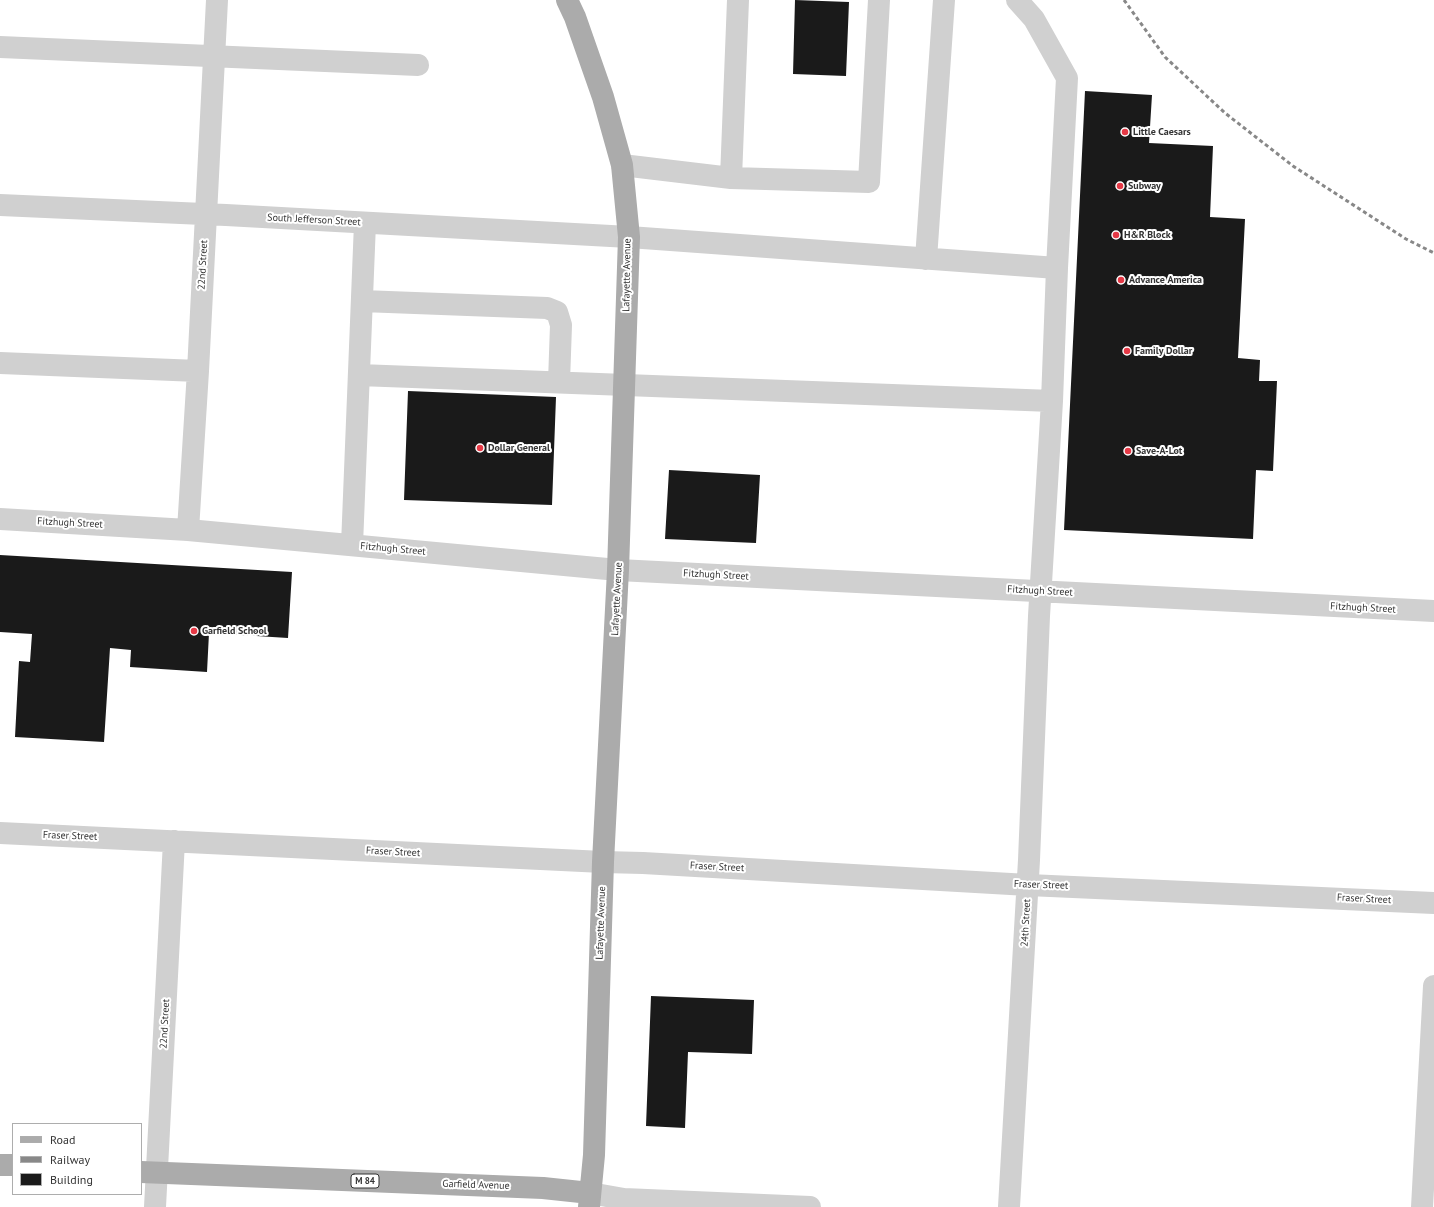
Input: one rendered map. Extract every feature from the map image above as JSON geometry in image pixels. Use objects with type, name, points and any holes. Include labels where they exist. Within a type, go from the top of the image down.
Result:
[{"type":"main road","name":"Lafayette Avenue","points":[[567,0],[575,17],[603,97],[622,165],[628,237],[625,385],[618,570],[603,862],[594,1155],[589,1200]]},
{"type":"main road","points":[[0,1165],[12,1165]]},
{"type":"main road","name":"Garfield Avenue","points":[[149,1173],[543,1188],[589,1200]]},
{"type":"street","name":"22nd Street","points":[[188,530],[198,371],[217,0]]},
{"type":"street","points":[[731,178],[738,0]]},
{"type":"street","points":[[622,165],[731,178],[869,182],[879,0]]},
{"type":"street","points":[[926,258],[944,0]]},
{"type":"street","name":"24th Street","points":[[1010,1207],[1028,885],[1041,591],[1052,401],[1056,268],[1067,78],[1034,19],[1017,0]]},
{"type":"street","points":[[0,46],[418,65]]},
{"type":"street","name":"South Jefferson Street","points":[[0,204],[628,237],[1056,268]]},
{"type":"street","points":[[352,545],[365,223]]},
{"type":"street","points":[[362,301],[547,308],[557,312],[561,325],[559,382]]},
{"type":"street","points":[[0,363],[198,371]]},
{"type":"street","points":[[359,375],[1052,401]]},
{"type":"street","name":"Fitzhugh Street","points":[[0,520],[188,530],[618,570],[1434,611]]},
{"type":"street","name":"Fraser Street","points":[[0,833],[643,863],[1028,885],[1434,903]]},
{"type":"street","name":"22nd Street","points":[[155,1207],[149,1173],[174,841]]},
{"type":"street","points":[[1422,1207],[1434,986]]},
{"type":"street","name":"Garfield Avenue","points":[[589,1200],[624,1199],[810,1207]]},
{"type":"building","points":[[795,0],[849,2],[846,76],[793,74]]},
{"type":"building","points":[[1085,91],[1152,95],[1149,143],[1213,146],[1210,217],[1245,219],[1238,358],[1260,360],[1259,381],[1277,381],[1273,471],[1256,470],[1253,539],[1064,530]]},
{"type":"building","name":"Dollar General","points":[[408,391],[556,397],[552,505],[404,500]]},
{"type":"building","points":[[669,470],[760,475],[756,543],[665,539]]},
{"type":"building","points":[[0,555],[292,572],[288,638],[209,633],[207,672],[130,667],[131,650],[110,648],[104,742],[15,737],[19,661],[30,662],[32,634],[0,632]]},
{"type":"building","points":[[651,996],[754,1000],[752,1054],[688,1052],[685,1128],[646,1126]]},
{"type":"railway","points":[[1124,0],[1165,57],[1225,113],[1293,166],[1406,239],[1434,253]]},
{"type":"place","name":"Little Caesars","points":[[1125,132]]},
{"type":"place","name":"Subway","points":[[1120,186]]},
{"type":"place","name":"H&R Block","points":[[1116,235]]},
{"type":"place","name":"Advance America","points":[[1121,280]]},
{"type":"place","name":"Family Dollar","points":[[1127,351]]},
{"type":"place","name":"Dollar General","points":[[480,448]]},
{"type":"place","name":"Save-A-Lot","points":[[1128,451]]},
{"type":"place","name":"Garfield School","points":[[194,631]]}]
